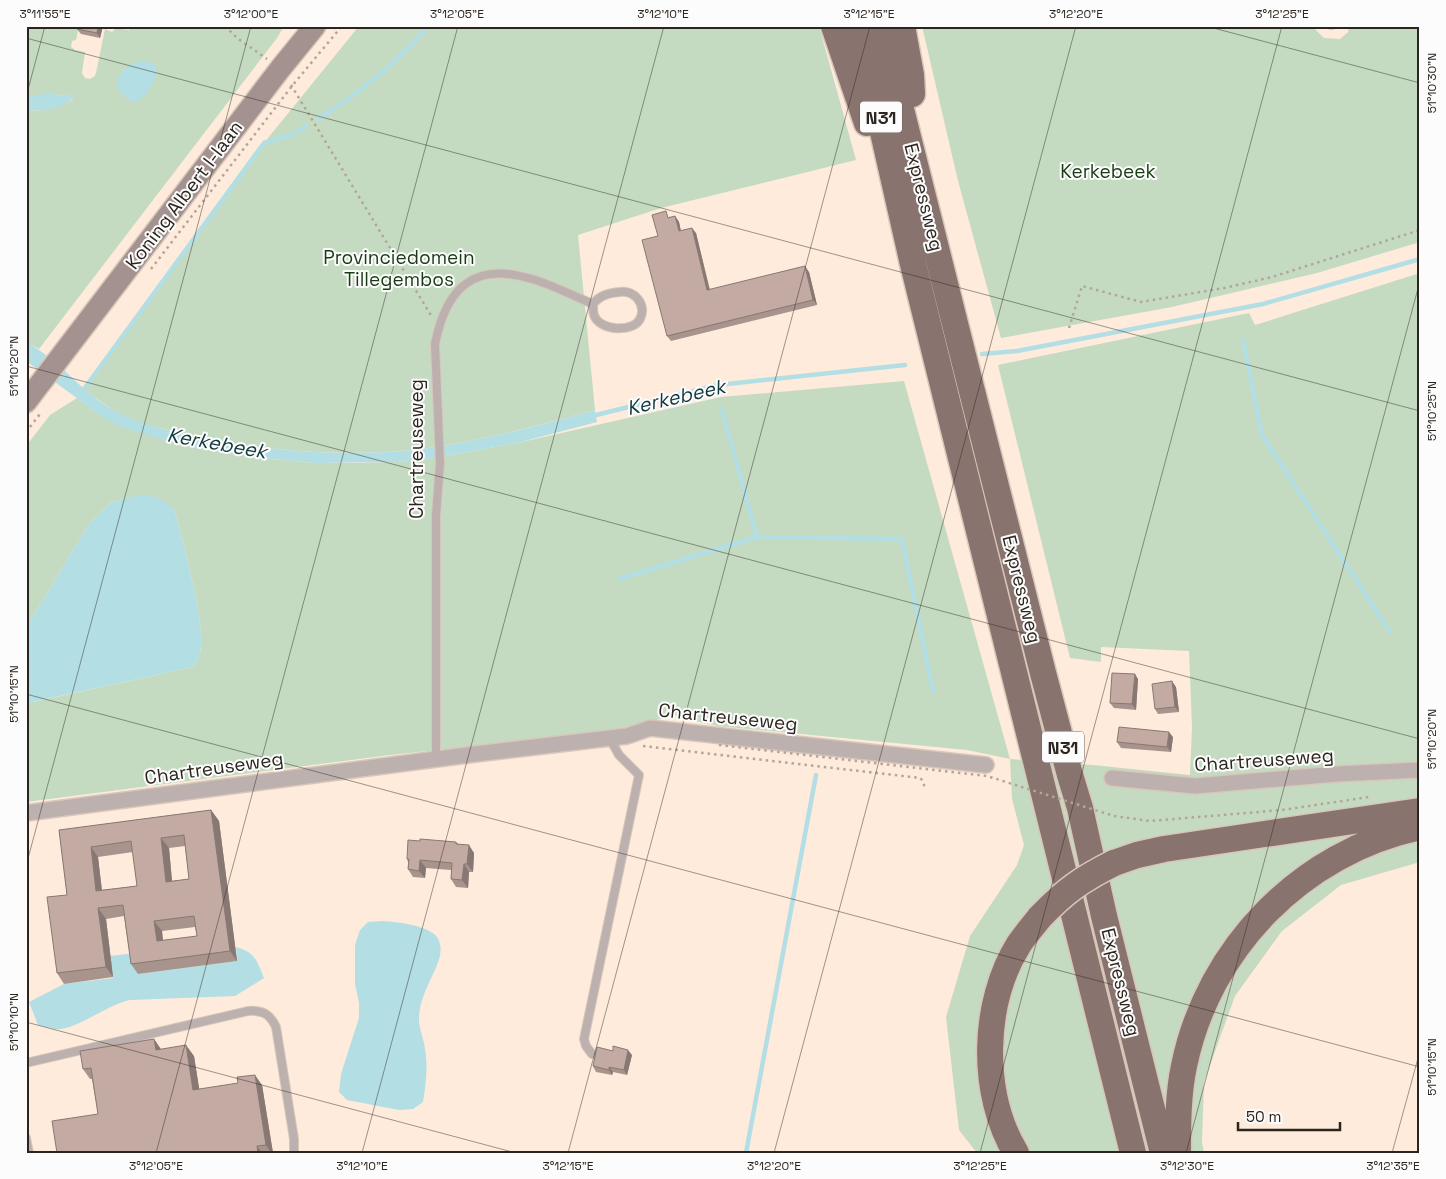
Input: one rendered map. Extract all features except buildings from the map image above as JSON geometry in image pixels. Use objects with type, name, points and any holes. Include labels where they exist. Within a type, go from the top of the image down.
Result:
[{"type":"highway","name":"N31","points":[[834,26],[869,130],[900,208]]},
{"type":"highway","name":"Expressweg","points":[[859,26],[885,134],[900,208],[1133,1153]]},
{"type":"highway","name":"Expressweg","points":[[880,26],[1043,673],[1080,808],[1104,916],[1163,1153]]},
{"type":"highway","name":"N31","points":[[902,26],[911,75],[918,172]]},
{"type":"highway","points":[[1016,1153],[998,1114],[992,1082],[990,1049],[994,1010],[1004,976],[1019,945],[1040,917],[1060,897],[1086,877],[1114,863],[1137,855],[1164,849],[1420,811]]},
{"type":"highway","points":[[1178,1153],[1180,1094],[1184,1066],[1192,1034],[1205,999],[1224,966],[1245,936],[1269,908],[1296,884],[1327,863],[1362,845],[1401,831],[1420,827]]},
{"type":"main road","name":"Koning Albert I-laan","points":[[26,402],[286,77],[315,26]]},
{"type":"street","name":"Chartreuseweg","points":[[26,813],[627,736],[650,728],[986,765]]},
{"type":"street","name":"Chartreuseweg","points":[[1112,778],[1195,786],[1337,774],[1420,770]]},
{"type":"lane","name":"Chartreuseweg","points":[[436,759],[436,516],[440,463],[435,344],[438,328],[445,309],[456,291],[467,281],[484,275],[507,273],[532,279],[593,304]]},
{"type":"lane","points":[[622,291],[633,294],[639,299],[642,310],[640,320],[633,325],[614,329],[603,325],[594,316],[593,304],[599,296],[622,291]]},
{"type":"lane","points":[[592,1054],[586,1046],[584,1039],[639,775],[619,755],[609,737]]},
{"type":"lane","points":[[26,1063],[258,1010],[272,1018],[276,1027],[294,1139],[294,1153]]},
{"type":"lane","points":[[26,1138],[29,1153]]},
{"type":"path","points":[[225,26],[237,38],[286,77],[438,328]]},
{"type":"path","points":[[148,273],[286,77],[342,26]]},
{"type":"path","points":[[1069,328],[1082,286],[1141,302],[1224,288],[1272,277],[1420,230]]},
{"type":"path","points":[[627,736],[648,748],[920,778],[925,789]]},
{"type":"path","name":"Chartreuseweg","points":[[719,745],[987,776],[1114,816],[1150,821],[1273,811],[1370,797]]},
{"type":"green space","points":[[26,26],[79,26],[76,40],[72,41],[71,47],[85,52],[82,73],[85,78],[90,79],[96,73],[105,29],[112,32],[116,28],[129,30],[130,26],[284,26],[277,38],[39,349],[26,342],[26,110],[51,109],[73,99],[69,95],[61,96],[54,94],[26,97]]},
{"type":"green space","name":"Provinciedomein Tillegembos","points":[[359,26],[819,26],[856,160],[661,208],[578,235],[595,410],[512,432],[450,445],[399,451],[339,453],[279,449],[220,441],[130,419],[102,403],[84,389],[264,143]]},
{"type":"green space","name":"Kerkebeek","points":[[922,26],[1312,26],[1324,38],[1340,39],[1348,32],[1349,26],[1420,26],[1420,242],[1317,273],[1172,307],[1001,338],[958,181]]},
{"type":"green space","points":[[1420,273],[1420,862],[1341,885],[1282,931],[1235,996],[1204,1082],[1202,1142],[1204,1153],[977,1153],[959,1130],[946,1017],[970,936],[1017,865],[1024,845],[1012,799],[1010,759],[1190,775],[1192,727],[1189,651],[1101,647],[1101,662],[1070,658],[998,365],[1249,313],[1255,325]]},
{"type":"green space","points":[[904,381],[1010,759],[967,750],[718,726],[699,722],[683,714],[599,733],[390,755],[26,802],[26,700],[33,702],[193,667],[199,657],[201,645],[198,607],[175,511],[129,497],[110,503],[89,524],[26,628],[26,446],[50,415],[77,398],[100,415],[167,441],[248,457],[316,463],[355,463],[430,459],[517,443],[721,397]]},
{"type":"water","points":[[143,61],[154,64],[157,68],[155,78],[147,94],[142,99],[136,101],[129,100],[116,85],[125,68],[133,63]]},
{"type":"water","points":[[46,94],[61,96],[73,94],[74,96],[59,107],[45,110],[26,110],[26,97]]},
{"type":"water","points":[[26,342],[51,359],[97,399],[123,415],[146,424],[194,436],[270,448],[350,453],[403,451],[450,445],[534,427],[595,410],[597,422],[517,443],[430,459],[396,462],[316,463],[248,457],[167,441],[116,425],[26,361]]},
{"type":"water","points":[[146,495],[162,500],[175,511],[198,607],[201,644],[197,661],[193,667],[32,702],[26,700],[26,628],[89,524],[110,503],[129,497]]},
{"type":"water","points":[[382,921],[411,925],[433,933],[437,937],[441,951],[439,961],[421,1003],[419,1022],[425,1049],[426,1076],[423,1102],[413,1109],[399,1110],[347,1100],[339,1092],[341,1074],[359,1018],[359,1003],[355,984],[355,945],[360,930],[368,922]]},
{"type":"water","points":[[236,947],[254,958],[264,978],[235,996],[130,1000],[112,1006],[77,1024],[58,1029],[38,1025],[29,1002],[64,984],[113,978],[110,956],[135,953],[138,974],[237,961]]},
{"type":"waterway","points":[[318,119],[377,77],[428,26]]},
{"type":"waterway","points":[[1325,26],[1332,28],[1337,26]]},
{"type":"waterway","points":[[81,393],[264,143],[292,135],[306,126]]},
{"type":"waterway","name":"Kerkebeek","points":[[982,354],[1017,351],[1263,304],[1420,259]]},
{"type":"waterway","points":[[1243,340],[1262,435],[1390,632]]},
{"type":"waterway","name":"Kerkebeek","points":[[592,416],[718,385],[905,365]]},
{"type":"waterway","points":[[722,410],[757,537]]},
{"type":"waterway","points":[[619,579],[757,537],[902,539],[933,691]]},
{"type":"waterway","points":[[746,1153],[816,775]]}]
